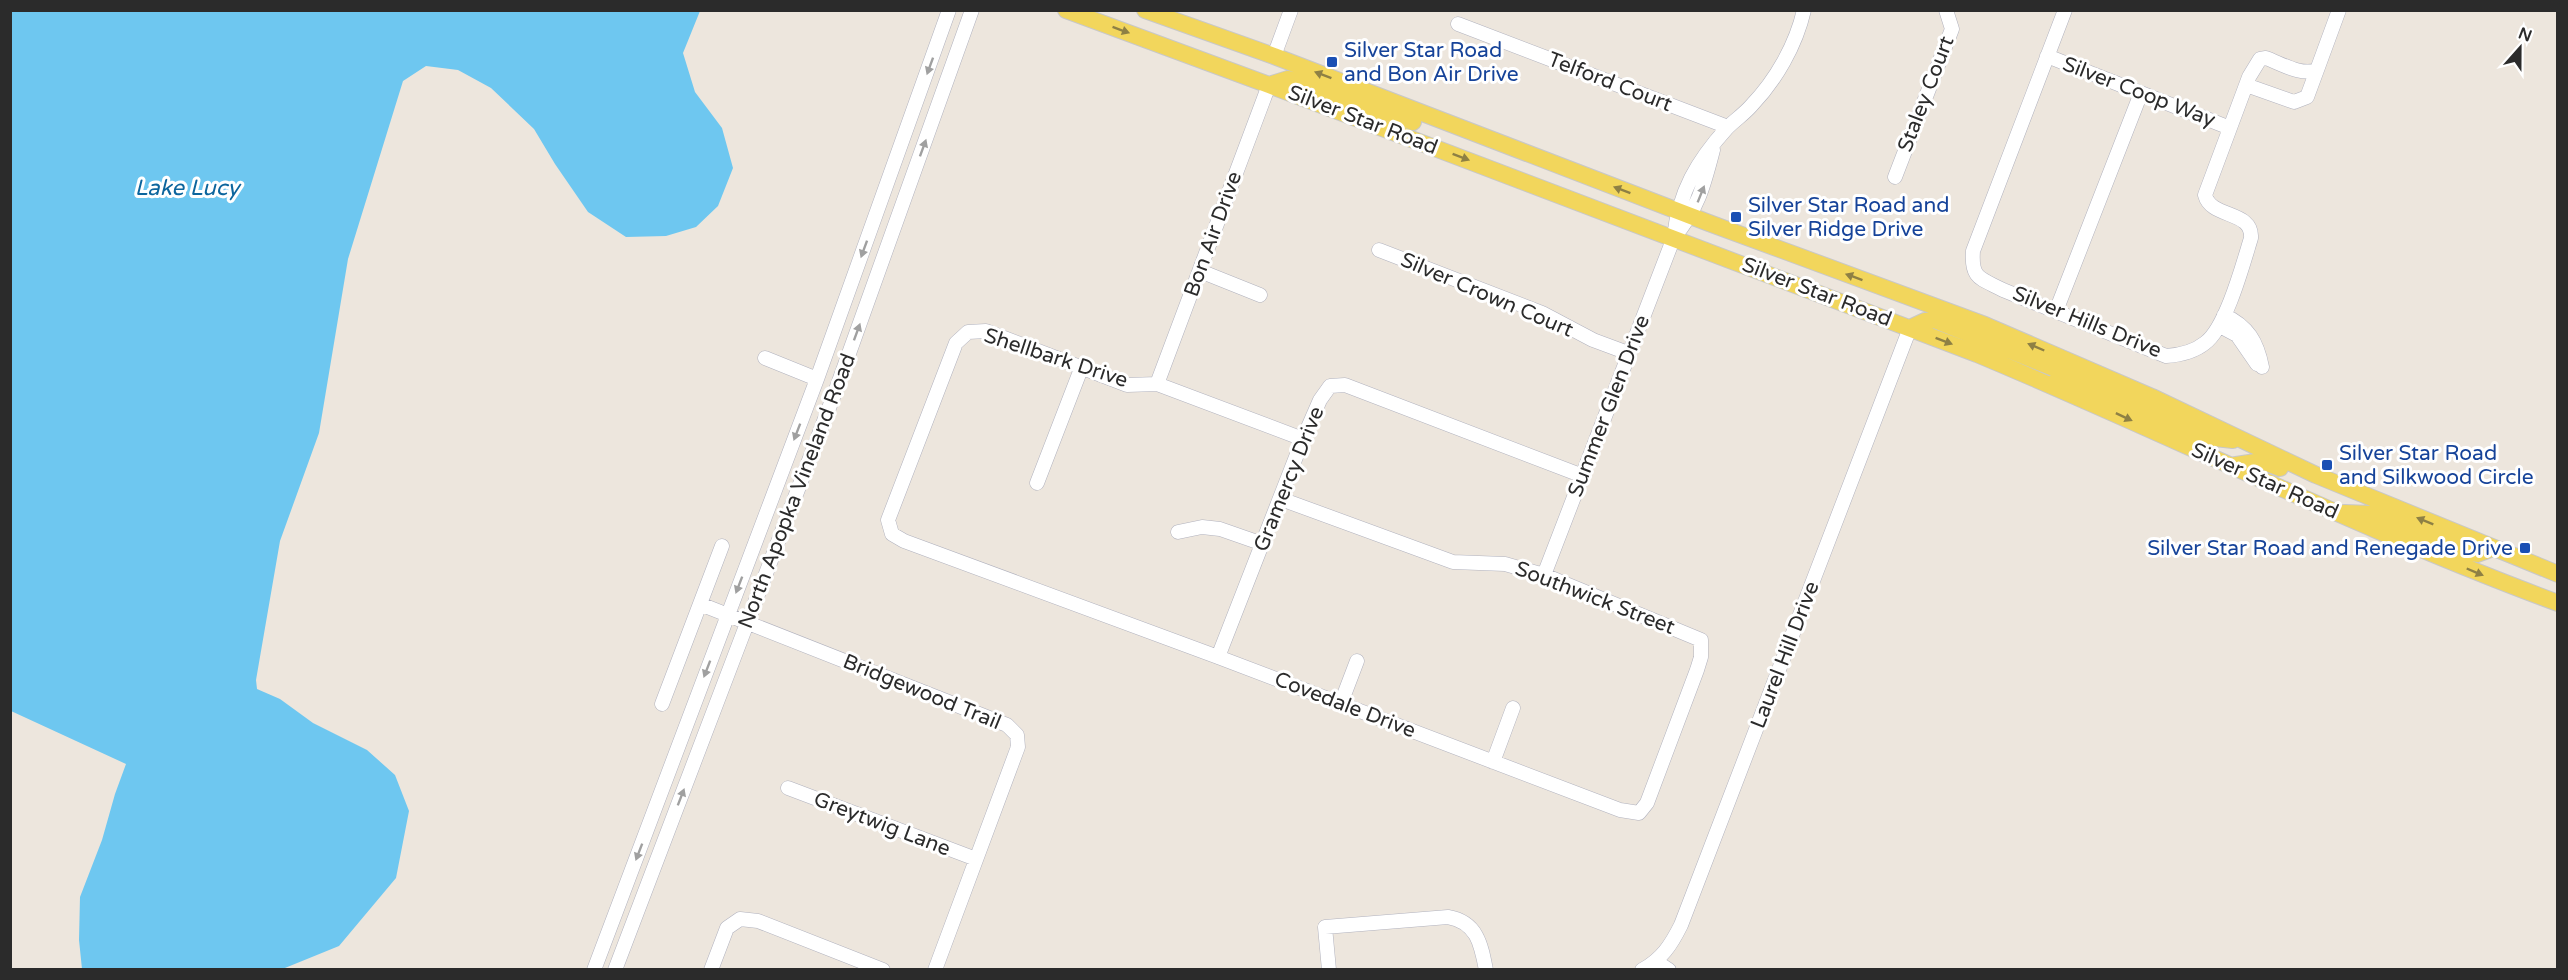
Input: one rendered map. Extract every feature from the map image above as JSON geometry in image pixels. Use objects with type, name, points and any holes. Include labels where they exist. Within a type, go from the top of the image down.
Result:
[{"type":"main road","name":"Silver Star Road","points":[[1066,10],[1269,84],[1910,328],[2045,382],[2334,513],[2495,580],[2558,603]]},
{"type":"main road","name":"Silver Star Road","points":[[1145,10],[1985,325],[2085,367],[2381,503],[2558,574]]},
{"type":"main road","points":[[1269,84],[1288,79],[1425,126],[1458,127]]},
{"type":"main road","points":[[1910,328],[1925,321],[1935,320],[2056,369],[2085,367]]},
{"type":"main road","points":[[2045,382],[2082,383],[2206,437],[2241,440]]},
{"type":"main road","points":[[2230,466],[2262,461],[2344,499],[2381,503]]},
{"type":"main road","points":[[2334,513],[2373,514],[2466,552],[2477,554],[2493,548]]},
{"type":"street","name":"North Apopka Vineland Road","points":[[594,969],[817,379],[949,10]]},
{"type":"street","name":"North Apopka Vineland Road","points":[[615,969],[841,376],[972,10]]},
{"type":"street","points":[[1274,57],[1292,10]]},
{"type":"street","points":[[1728,127],[1752,105],[1780,68],[1800,28],[1804,10]]},
{"type":"street","name":"Staley Court","points":[[1895,177],[1952,29],[1946,10]]},
{"type":"street","name":"Silver Hills Drive","points":[[2065,10],[1973,251],[1972,268],[1978,277],[2166,356],[2182,354],[2206,343],[2222,320],[2240,273],[2252,230],[2248,223],[2212,206],[2205,195],[2246,85],[2260,59],[2266,58],[2302,72],[2309,73],[2317,70]]},
{"type":"street","points":[[2246,85],[2294,102],[2307,97],[2339,10]]},
{"type":"street","name":"Telford Court","points":[[1458,24],[1728,127]]},
{"type":"street","name":"Silver Coop Way","points":[[2048,56],[2230,128]]},
{"type":"street","name":"Bon Air Drive","points":[[1157,384],[1269,84]]},
{"type":"street","points":[[2056,311],[2141,93]]},
{"type":"street","name":"Summer Glen Drive","points":[[1544,575],[1674,237],[1684,214],[1704,187],[1714,145],[1728,127]]},
{"type":"street","name":"Silver Crown Court","points":[[1378,250],[1542,313],[1593,340],[1628,353]]},
{"type":"street","points":[[1200,271],[1260,295]]},
{"type":"street","name":"Laurel Hill Drive","points":[[1642,969],[1657,965],[1682,926],[1910,328]]},
{"type":"street","name":"Shellbark Drive","points":[[888,520],[956,343],[968,332],[986,331],[1127,385],[1157,384],[1304,439]]},
{"type":"street","points":[[765,358],[817,379]]},
{"type":"street","points":[[1037,483],[1081,369]]},
{"type":"street","name":"Gramercy Drive","points":[[1218,657],[1320,400],[1330,386],[1345,385],[1583,476]]},
{"type":"street","name":"Southwick Street","points":[[1281,499],[1453,562],[1505,564],[1544,575],[1701,640]]},
{"type":"street","name":"Covedale Drive","points":[[888,520],[892,534],[904,541],[1341,703],[1620,810],[1639,813],[1647,803],[1698,670],[1701,640]]},
{"type":"street","points":[[1178,532],[1202,527],[1220,529],[1263,544]]},
{"type":"street","points":[[662,704],[722,546]]},
{"type":"street","name":"Bridgewood Trail","points":[[700,604],[1007,725],[1017,735],[1018,747],[935,969]]},
{"type":"street","points":[[1341,703],[1357,661]]},
{"type":"street","points":[[1493,762],[1513,708]]},
{"type":"street","name":"Greytwig Lane","points":[[788,788],[976,859]]},
{"type":"street","points":[[1329,969],[1325,927],[1448,918],[1459,919],[1471,926],[1481,942],[1486,969]]},
{"type":"street","points":[[711,969],[727,928],[740,919],[758,921],[883,969]]},
{"type":"street","points":[[1657,965],[1669,969]]},
{"type":"water","name":"Lake Lucy","points":[[10,11],[700,11],[683,53],[695,92],[722,128],[733,168],[718,206],[696,227],[666,236],[626,237],[588,212],[534,129],[491,88],[458,70],[426,66],[403,81],[348,259],[319,433],[280,541],[256,680],[257,689],[280,699],[313,723],[367,750],[395,775],[409,811],[396,878],[339,946],[280,970],[82,969],[79,940],[80,897],[102,840],[126,764],[11,711]]},
{"type":"place","name":"Silver Star Road and Bon Air Drive","points":[[1332,62]]},
{"type":"place","name":"Silver Star Road and Silver Ridge Drive","points":[[1736,217]]},
{"type":"place","name":"Silver Star Road and Silkwood Circle","points":[[2327,465]]},
{"type":"place","name":"Silver Star Road and Renegade Drive","points":[[2525,548]]}]
